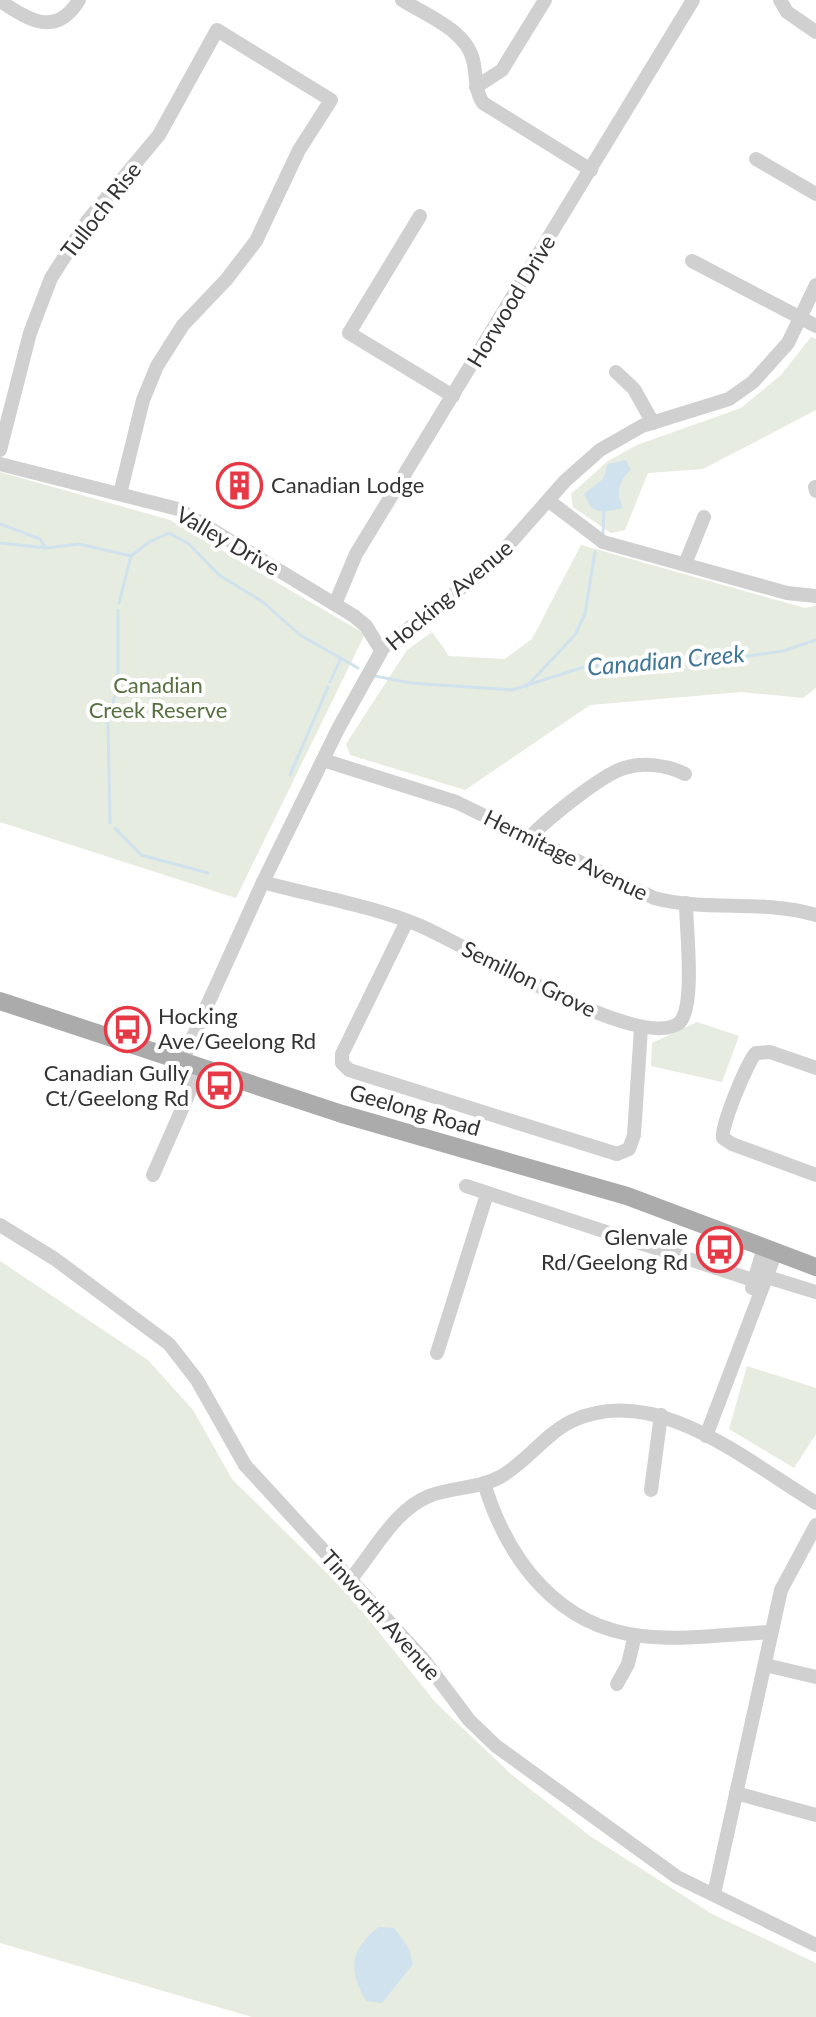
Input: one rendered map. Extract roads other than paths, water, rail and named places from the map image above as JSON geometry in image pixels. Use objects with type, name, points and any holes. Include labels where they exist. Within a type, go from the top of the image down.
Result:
[{"type":"main road","name":"Geelong Road","points":[[0,1001],[406,1134],[597,1187],[770,1250],[815,1262]]},
{"type":"street","points":[[0,1],[30,20],[54,22],[68,15],[79,0]]},
{"type":"street","points":[[402,0],[462,39],[473,58],[476,87],[485,105],[591,170]]},
{"type":"street","points":[[476,87],[504,67],[545,0]]},
{"type":"street","name":"Horwood Drive","points":[[335,604],[355,557],[693,0]]},
{"type":"street","points":[[780,0],[784,9],[816,32]]},
{"type":"street","points":[[54,22],[57,38]]},
{"type":"street","name":"Tulloch Rise","points":[[0,450],[33,323],[56,268],[93,212],[152,144],[217,30],[331,100],[304,141],[273,211],[249,251],[183,325],[157,366],[143,400],[120,494]]},
{"type":"street","points":[[756,159],[816,194]]},
{"type":"street","points":[[420,216],[349,333],[453,396]]},
{"type":"street","points":[[692,261],[816,326]]},
{"type":"street","name":"Hocking Avenue","points":[[153,1175],[191,1065],[263,882],[381,650],[473,581],[600,450],[653,423],[711,407],[739,392],[774,363],[801,319],[816,285]]},
{"type":"street","points":[[616,372],[634,389],[653,423]]},
{"type":"street","name":"Valley Drive","points":[[0,464],[183,512],[354,616],[368,628],[381,650]]},
{"type":"street","points":[[549,501],[600,540],[787,593],[816,596]]},
{"type":"street","points":[[685,564],[704,517]]},
{"type":"street","name":"Valley Drive","points":[[354,616],[374,624],[392,639]]},
{"type":"street","name":"Hermitage Avenue","points":[[323,760],[442,797],[633,890],[686,903],[762,905],[816,915]]},
{"type":"street","points":[[529,838],[545,822],[624,768],[658,765],[685,774]]},
{"type":"street","name":"Semillon Grove","points":[[263,882],[407,921],[593,1012],[641,1028],[666,1029],[680,1022],[687,1012],[686,903]]},
{"type":"street","points":[[407,921],[342,1054],[342,1064],[355,1072],[620,1154],[629,1149],[634,1135],[641,1028]]},
{"type":"street","points":[[816,1068],[770,1052],[756,1053],[747,1064],[743,1081],[721,1129],[728,1142],[816,1175]]},
{"type":"street","points":[[466,1186],[760,1278],[816,1292]]},
{"type":"street","points":[[437,1353],[487,1194]]},
{"type":"street","name":"Tinworth Avenue","points":[[0,1225],[55,1259],[169,1344],[197,1380],[239,1458],[496,1746],[661,1865],[816,1945]]},
{"type":"street","points":[[710,1439],[770,1250]]},
{"type":"street","points":[[350,1580],[409,1508],[428,1497],[501,1477],[556,1431],[579,1418],[624,1408],[661,1415],[710,1439],[816,1503]]},
{"type":"street","points":[[651,1490],[661,1415]]},
{"type":"street","points":[[484,1483],[507,1544],[541,1588],[586,1619],[635,1635],[771,1632]]},
{"type":"street","points":[[714,1894],[784,1582],[816,1525]]},
{"type":"street","points":[[617,1684],[630,1659],[635,1635]]},
{"type":"street","points":[[765,1665],[816,1677]]},
{"type":"street","points":[[736,1793],[816,1815]]},
{"type":"water","points":[[626,460],[631,470],[623,478],[620,488],[623,508],[603,512],[591,508],[584,494],[603,479],[608,464]]},
{"type":"water","points":[[379,1927],[394,1928],[408,1947],[413,1964],[382,2003],[366,2001],[354,1970],[357,1952]]},
{"type":"waterway","points":[[603,533],[604,509]]},
{"type":"waterway","name":"Canadian Creek","points":[[0,524],[40,539],[46,548],[79,544],[131,556],[149,542],[169,533],[189,544],[219,575],[263,602],[300,635],[358,668]]},
{"type":"waterway","points":[[0,543],[46,548]]},
{"type":"waterway","points":[[527,686],[575,635],[585,614],[595,552]]},
{"type":"waterway","points":[[119,603],[131,556]]},
{"type":"waterway","points":[[110,823],[108,724],[118,682],[118,610]]},
{"type":"waterway","name":"Canadian Creek","points":[[375,676],[410,683],[512,690],[593,664],[606,669],[656,657],[712,661],[783,651],[816,640]]},
{"type":"waterway","points":[[330,682],[340,660]]},
{"type":"waterway","points":[[290,775],[328,687]]},
{"type":"waterway","points":[[115,828],[141,855],[208,873]]},
{"type":"place","name":"Canadian Lodge","points":[[240,485]]},
{"type":"place","name":"Hocking Ave/Geelong Rd","points":[[127,1029]]},
{"type":"place","name":"Canadian Gully Ct/Geelong Rd","points":[[220,1086]]},
{"type":"place","name":"Glenvale Rd/Geelong Rd","points":[[719,1250]]},
{"type":"park label","name":"Canadian Creek Reserve","points":[[158,698]]}]
